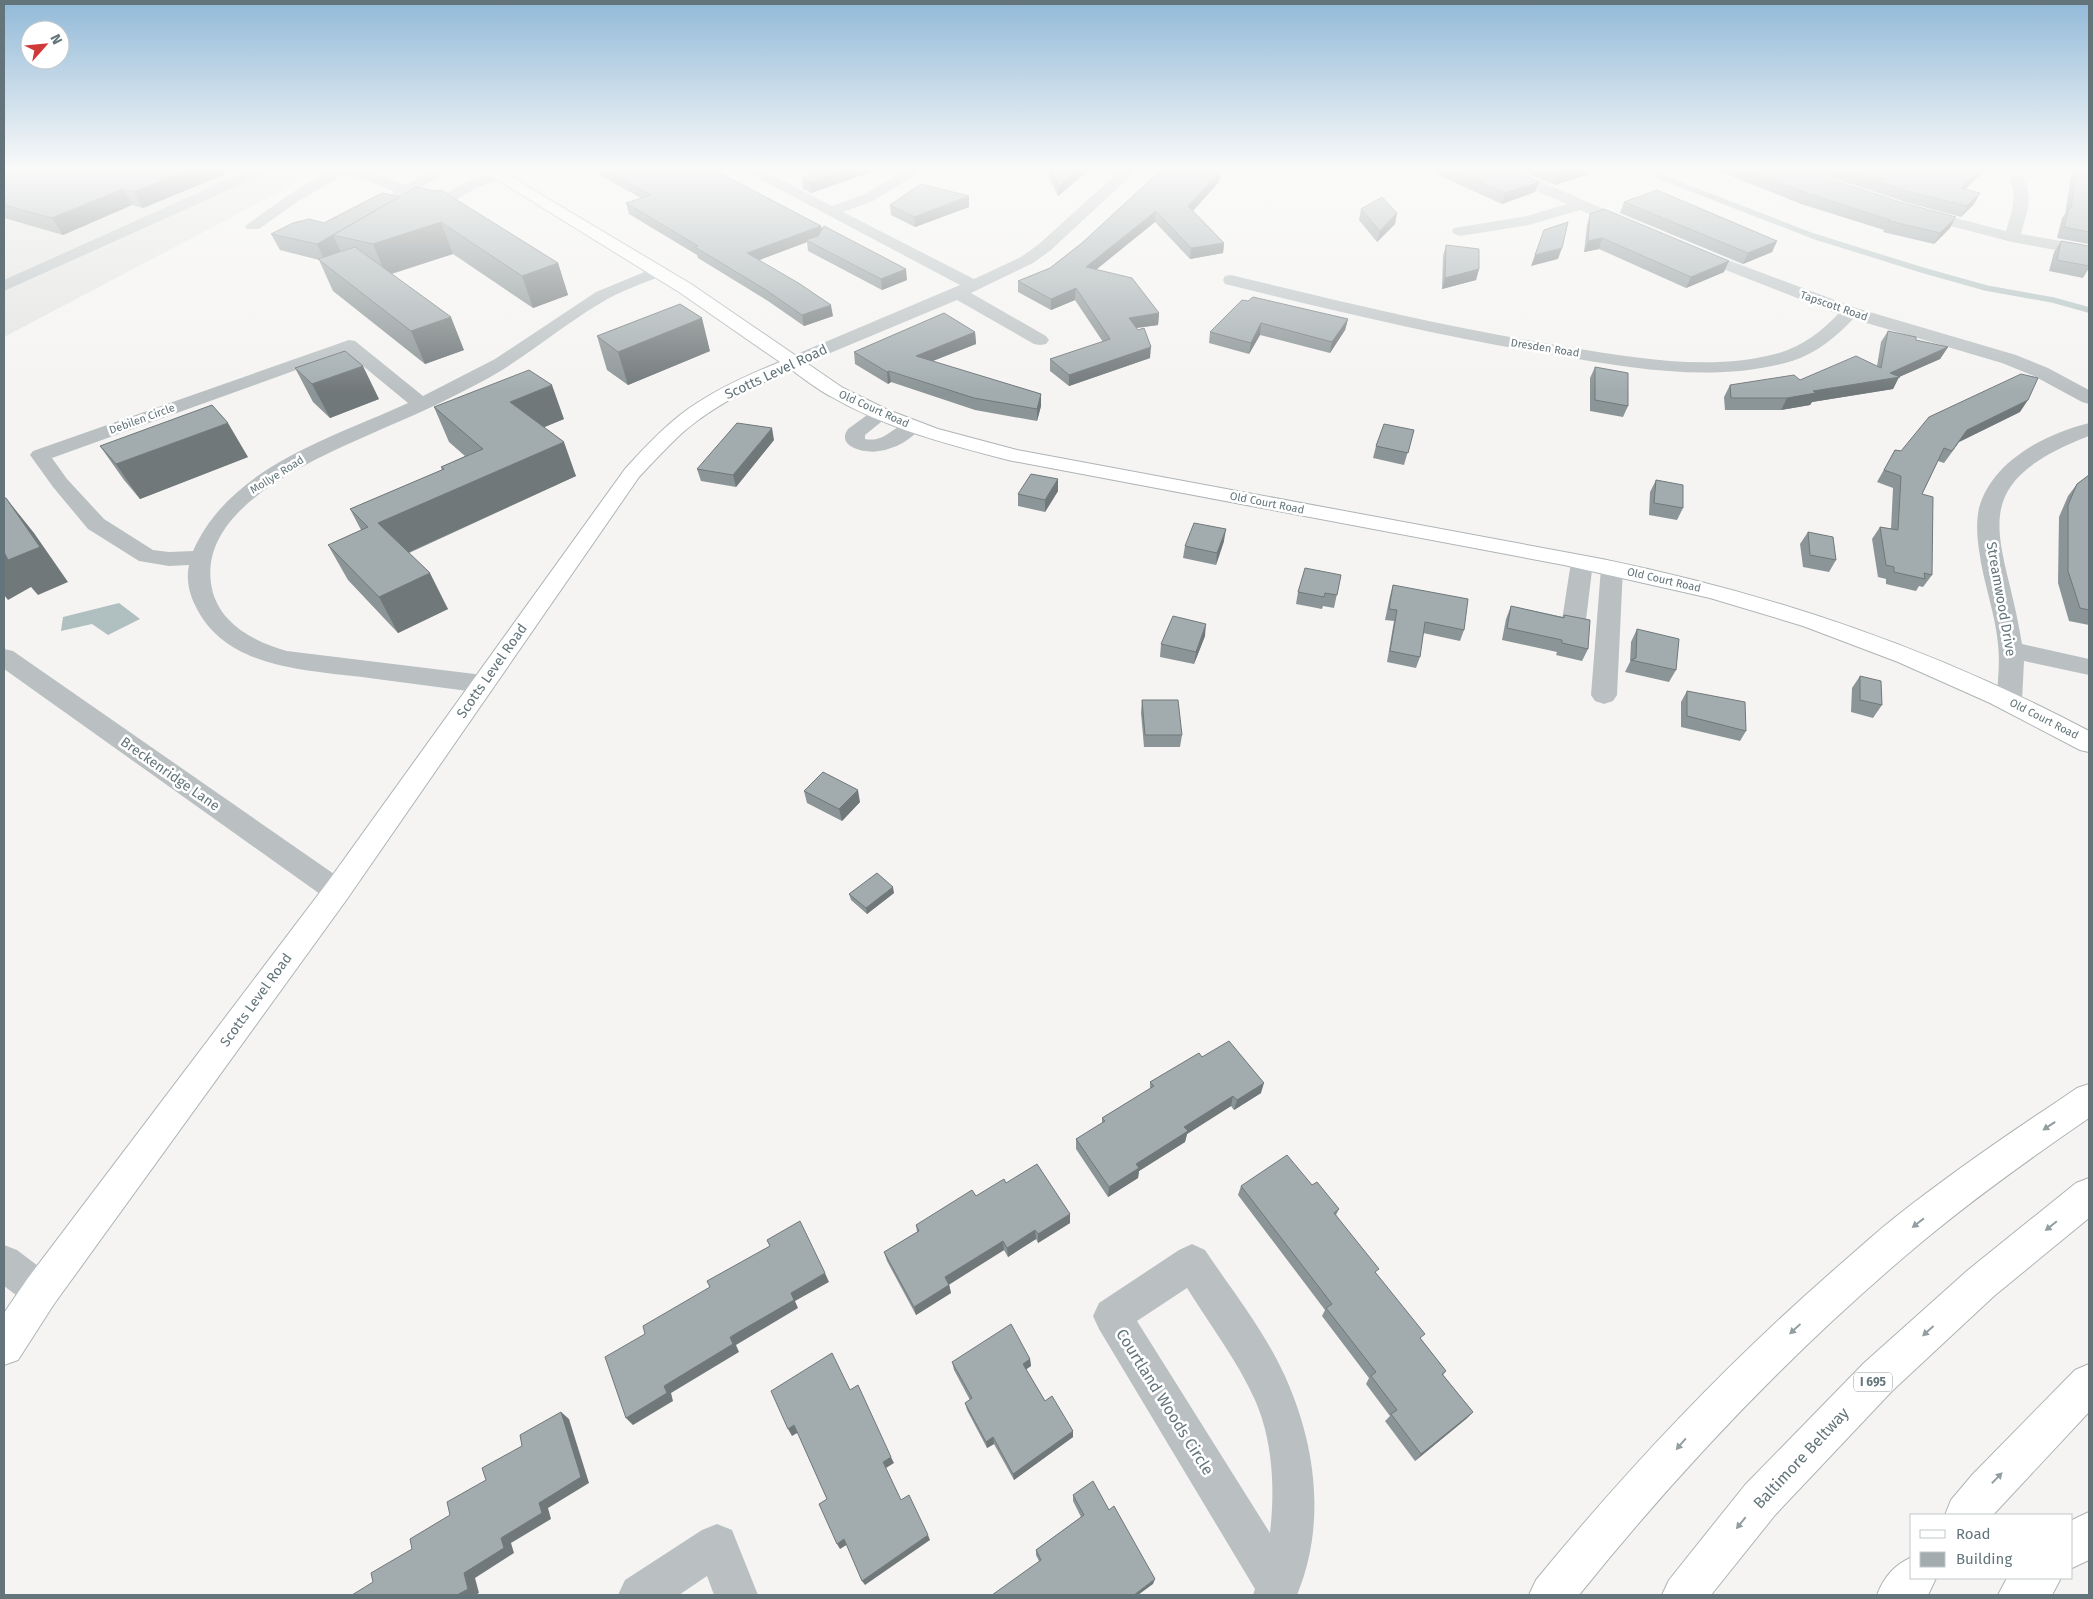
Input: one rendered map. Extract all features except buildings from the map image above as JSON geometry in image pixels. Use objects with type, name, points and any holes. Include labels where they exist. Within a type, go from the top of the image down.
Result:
[{"type":"main road","name":"Old Court Road","points":[[613,244],[708,303],[836,392],[880,414],[912,426],[964,443],[1015,456],[1582,562],[1707,590],[1786,613],[1903,655],[2008,701],[2089,743]]},
{"type":"main road","name":"Scotts Level Road","points":[[4,1346],[41,1291],[337,890],[616,495],[648,456],[676,428],[710,404],[758,377],[792,363]]},
{"type":"main road","points":[[1551,1595],[1694,1429],[1746,1375],[1813,1312],[1917,1223],[2027,1140],[2089,1099]]},
{"type":"main road","name":"Baltimore Beltway","points":[[1684,1595],[1760,1500],[1878,1377],[1981,1283],[2089,1195]]},
{"type":"main road","points":[[1967,1514],[1988,1489],[2089,1384]]},
{"type":"main road","points":[[2073,1546],[2089,1533]]},
{"type":"main road","points":[[1899,1595],[1913,1579]]},
{"type":"main road","points":[[2020,1595],[2038,1579]]},
{"type":"street","points":[[4,286],[99,244]]},
{"type":"street","points":[[885,244],[966,290],[1040,340]]},
{"type":"street","name":"Scotts Level Road","points":[[792,363],[1007,271],[1049,244]]},
{"type":"street","points":[[2048,244],[2089,251]]},
{"type":"street","name":"Tapscott Road","points":[[1677,245],[1776,286],[1850,312],[2009,358],[2041,372],[2089,398]]},
{"type":"street","name":"Mollye Road","points":[[483,684],[287,659],[260,652],[240,642],[222,629],[209,611],[202,595],[198,576],[200,557],[232,508],[248,492],[268,478],[291,464],[495,367],[585,305],[611,290],[659,271]]},
{"type":"street","name":"Dresden Road","points":[[1231,280],[1362,312],[1468,335],[1534,347],[1693,368],[1746,365],[1787,356],[1817,343],[1829,334],[1850,312]]},
{"type":"street","name":"Debilen Circle","points":[[200,557],[169,559],[147,556],[127,544],[96,524],[60,483],[40,455],[349,345],[420,404]]},
{"type":"street","points":[[880,414],[855,434],[855,440],[858,443],[872,447],[889,444],[912,426]]},
{"type":"street","name":"Streamwood Drive","points":[[2008,701],[2011,650],[1990,556],[1990,511],[1994,495],[2004,480],[2029,457],[2052,444],[2089,429]]},
{"type":"street","points":[[1574,620],[1582,562]]},
{"type":"street","points":[[1604,694],[1612,568]]},
{"type":"street","points":[[2011,650],[2089,667]]},
{"type":"street","name":"Breckenridge Lane","points":[[4,657],[337,890]]},
{"type":"street","points":[[4,1263],[41,1291]]},
{"type":"street","name":"Courtland Woods Circle","points":[[1192,1264],[1261,1370],[1278,1408],[1288,1445],[1294,1498],[1291,1539],[1277,1591],[1112,1316],[1192,1264]]},
{"type":"street","points":[[640,1595],[717,1545],[736,1595]]},
{"type":"shaded area","points":[[4,244],[181,244],[4,337]]},
{"type":"shaded area","points":[[119,603],[140,619],[108,635],[92,624],[61,631],[63,617]]},
{"type":"waterway","points":[[1837,244],[1986,288],[2053,300],[2089,310]]}]
